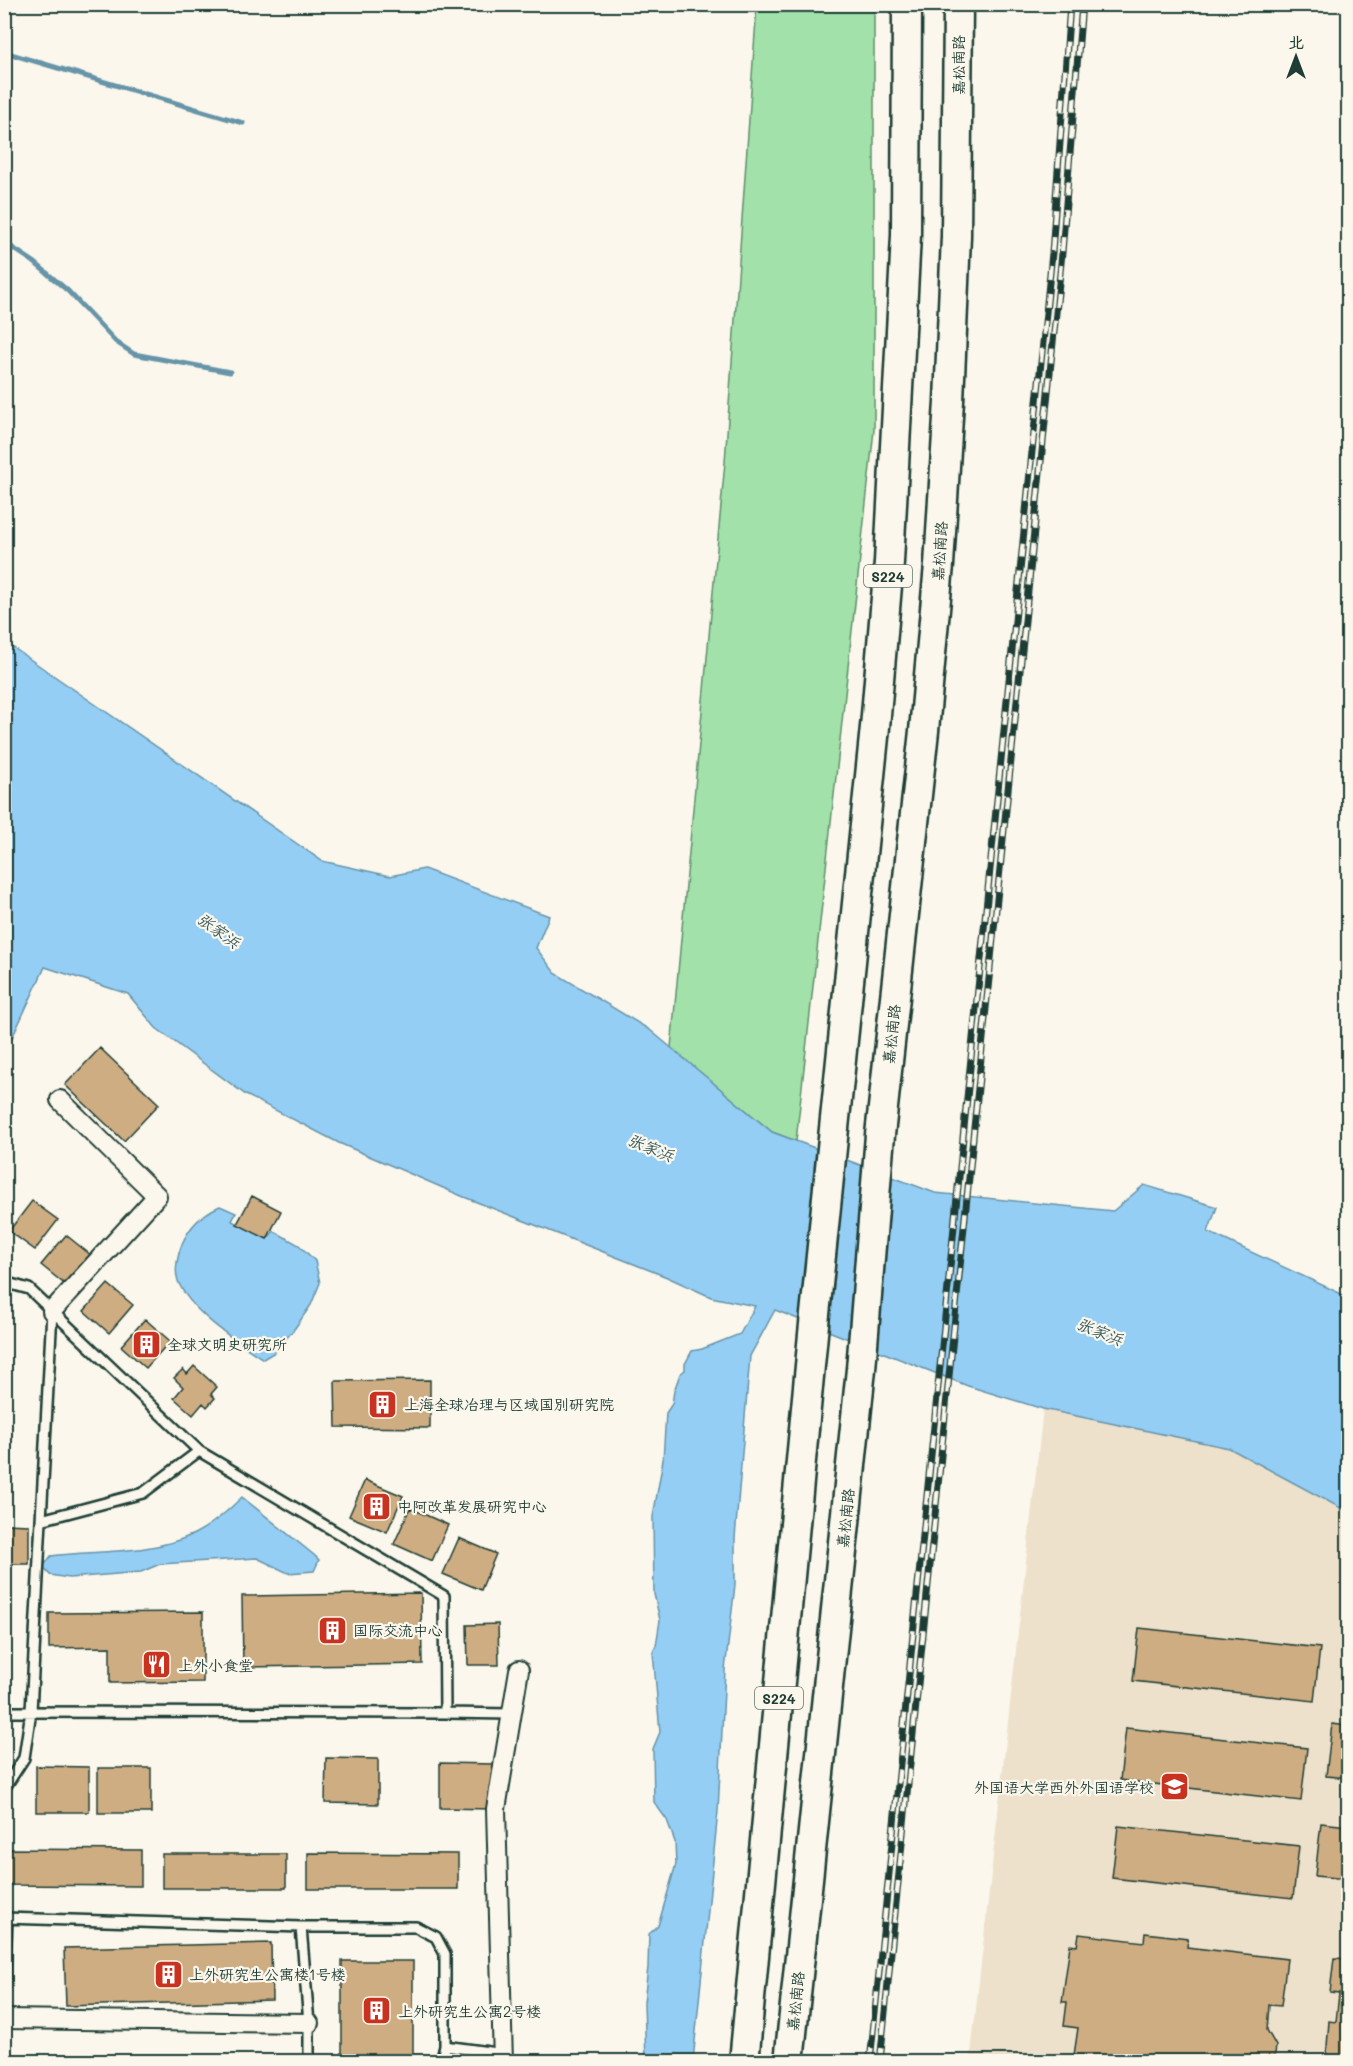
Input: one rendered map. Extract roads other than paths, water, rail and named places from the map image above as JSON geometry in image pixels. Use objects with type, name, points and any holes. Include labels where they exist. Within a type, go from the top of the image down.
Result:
[{"type":"main road","name":"S224","points":[[744,2061],[813,1334],[875,727],[889,562],[906,235],[907,4]]},
{"type":"main road","name":"嘉松南路","points":[[789,2061],[861,1369],[880,1136],[924,731],[939,565],[956,236],[958,4]]},
{"type":"street","points":[[52,1311],[157,1196],[60,1100]]},
{"type":"street","points":[[504,2058],[496,1809],[519,1670]]},
{"type":"street","points":[[4,2019],[309,2023]]},
{"type":"lane","points":[[4,1282],[29,1288],[200,1450],[444,1596],[445,1713]]},
{"type":"lane","points":[[4,1789],[24,1758],[31,1712],[52,1311]]},
{"type":"lane","points":[[41,1520],[143,1493],[200,1450]]},
{"type":"lane","points":[[4,1712],[512,1714]]},
{"type":"lane","points":[[4,1989],[6,1918],[301,1927],[416,1927],[436,1937],[446,1954],[445,2046],[441,2061]]},
{"type":"lane","points":[[301,1927],[309,2023],[309,2061]]},
{"type":"lane","points":[[445,2046],[504,2058]]},
{"type":"water","name":"张家浜","points":[[5,642],[322,861],[390,876],[424,869],[549,916],[536,948],[555,973],[650,1030],[772,1132],[935,1193],[1113,1211],[1144,1185],[1217,1207],[1208,1232],[1348,1297],[1348,1512],[1229,1448],[1043,1409],[968,1386],[775,1310],[750,1356],[735,1538],[735,1585],[725,1670],[718,1811],[693,2061],[646,2061],[644,2003],[649,1934],[658,1926],[676,1864],[675,1842],[667,1820],[654,1802],[653,1749],[660,1732],[653,1652],[660,1620],[654,1594],[653,1517],[663,1460],[666,1413],[672,1404],[680,1374],[685,1370],[685,1364],[692,1351],[740,1334],[755,1306],[711,1297],[667,1277],[464,1197],[339,1143],[246,1095],[156,1028],[128,994],[45,967],[5,1053]]},
{"type":"water","points":[[220,1206],[236,1213],[232,1221],[267,1239],[274,1231],[299,1245],[315,1261],[320,1283],[311,1305],[275,1352],[263,1359],[203,1315],[184,1293],[178,1281],[176,1268],[179,1253],[188,1232],[202,1217]]},
{"type":"water","points":[[242,1497],[319,1560],[314,1571],[288,1573],[257,1558],[160,1564],[141,1572],[69,1578],[50,1575],[43,1567],[51,1556],[142,1549],[177,1541],[207,1526]]},
{"type":"waterway","points":[[4,52],[243,123]]},
{"type":"waterway","points":[[4,242],[34,262],[68,291],[116,342],[134,354],[230,372]]},
{"type":"railway","points":[[870,2062],[1052,253],[1070,4]]},
{"type":"railway","points":[[880,2062],[1062,253],[1082,4]]},
{"type":"place","name":"全球文明史研究所","points":[[146,1344]]},
{"type":"place","name":"上海全球冶理与区域国别研究院","points":[[383,1404]]},
{"type":"place","name":"中阿改革发展研究中心","points":[[376,1506]]},
{"type":"place","name":"国际交流中心","points":[[332,1630]]},
{"type":"place","name":"上外小食堂","points":[[157,1665]]},
{"type":"place","name":"外国语大学西外外国语学校","points":[[1175,1787]]},
{"type":"place","name":"上外研究生公寓楼1号楼","points":[[168,1974]]},
{"type":"place","name":"上外研究生公寓2号楼","points":[[377,2011]]}]
